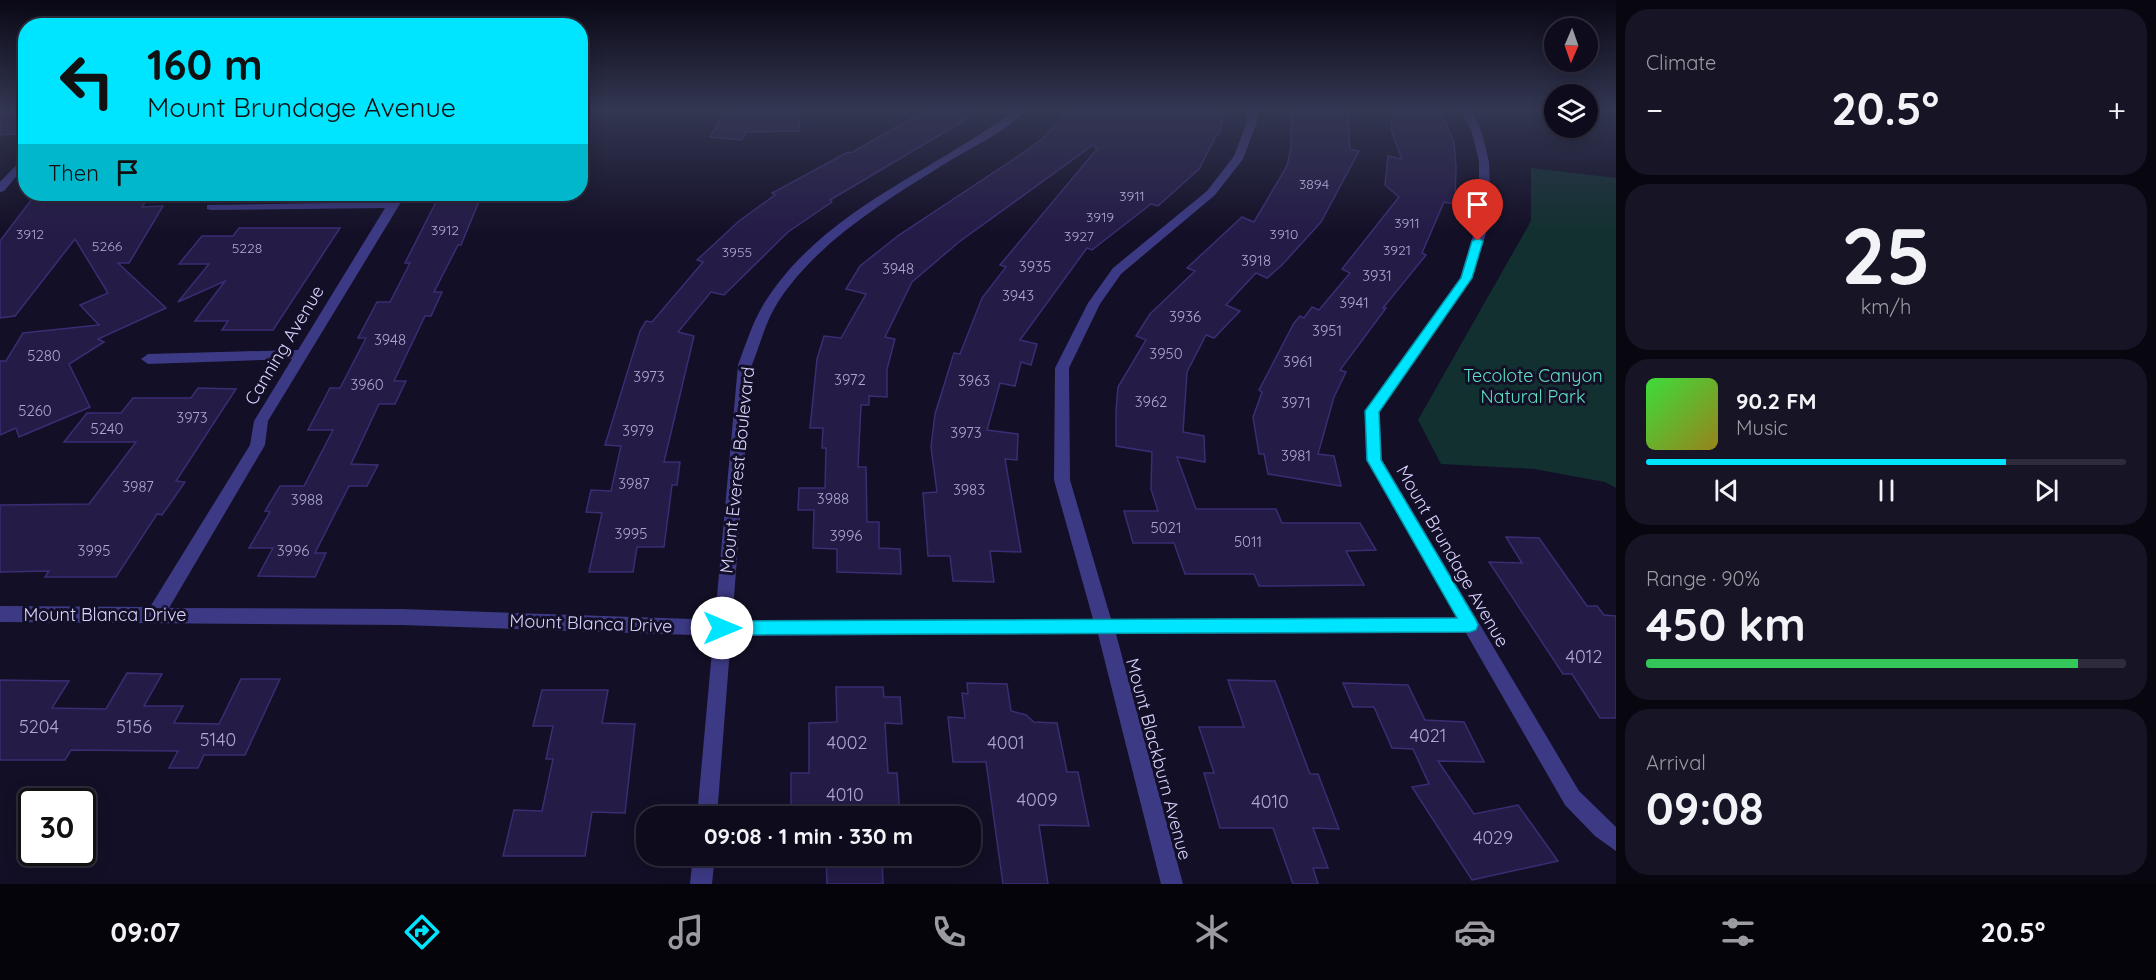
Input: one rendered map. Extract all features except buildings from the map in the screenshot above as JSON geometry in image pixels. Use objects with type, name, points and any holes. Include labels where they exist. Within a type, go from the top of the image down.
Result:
[{"type":"street","name":"Mount Everest Boulevard","points":[[708,806],[745,365],[772,302],[803,262],[854,218],[960,151]]},
{"type":"street","name":"Mount Blackburn Avenue","points":[[1172,884],[1105,628],[1062,480],[1062,368],[1094,303],[1117,271],[1211,193],[1241,151]]},
{"type":"street","name":"Mount Brundage Avenue","points":[[1481,151],[1484,162],[1485,217],[1466,278],[1372,411],[1374,460],[1572,798],[1616,840]]},
{"type":"street","points":[[0,189],[18,168]]},
{"type":"street","points":[[211,207],[350,201]]},
{"type":"street","name":"Canning Avenue","points":[[156,614],[257,445],[261,421],[395,201]]},
{"type":"street","points":[[148,360],[301,354]]},
{"type":"street","name":"Mount Blanca Drive","points":[[0,614],[402,616],[722,628],[1470,625]]},
{"type":"street","points":[[701,884],[703,866]]},
{"type":"green space","name":"Tecolote Canyon Natural Park","points":[[1531,168],[1616,178],[1616,488],[1605,482],[1534,469],[1441,464],[1418,420],[1531,221]]},
{"type":"route","points":[[722,628],[1470,625],[1374,460],[1372,411],[1466,278],[1478,241]]}]
